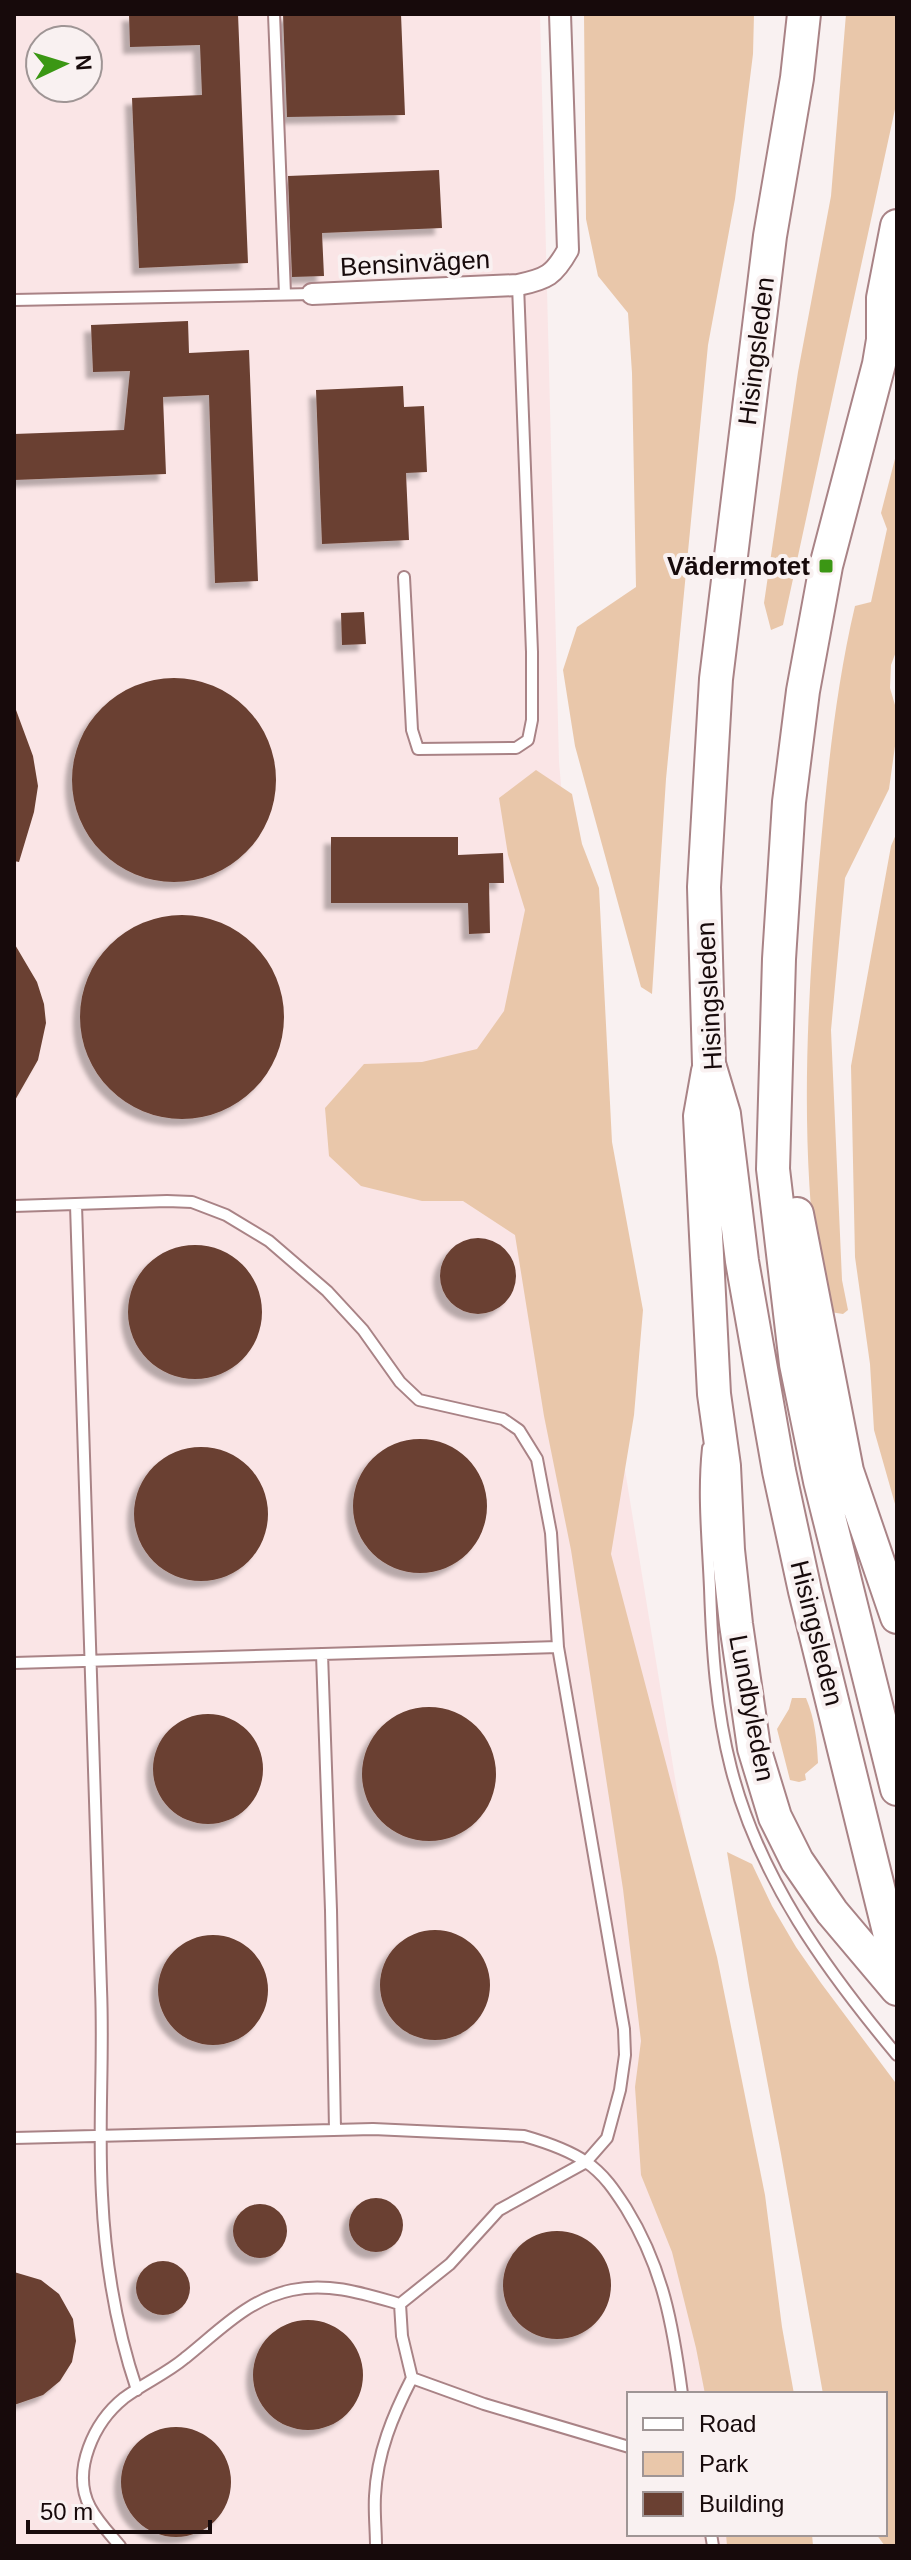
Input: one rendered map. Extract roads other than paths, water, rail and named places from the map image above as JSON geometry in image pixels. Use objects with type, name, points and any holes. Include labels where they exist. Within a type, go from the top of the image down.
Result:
[{"type":"highway","name":"Hisingsleden","points":[[804,14],[797,78],[770,236],[716,679],[704,887],[709,1064],[724,1114],[742,1261],[779,1471],[805,1591],[897,1964]]},
{"type":"highway","name":"Hisingsleden","points":[[897,226],[883,298],[883,340],[879,364],[826,566],[803,691],[789,802],[773,1109],[773,1169],[796,1364],[837,1552],[897,1789]]},
{"type":"highway","name":"Lundbyleden","points":[[709,1064],[700,1116],[714,1394],[724,1475],[728,1550],[754,1748],[775,1817],[797,1861],[832,1912],[897,1989]]},
{"type":"highway","points":[[773,1109],[787,1165],[847,1471],[897,1617]]},
{"type":"street","name":"Bensinvägen","points":[[312,294],[518,285],[542,280],[557,268],[568,250],[560,14]]},
{"type":"lane","points":[[274,14],[285,294]]},
{"type":"lane","points":[[404,577],[412,730],[418,749],[516,748],[528,740],[532,720],[532,652],[518,285]]},
{"type":"lane","name":"Bensinvägen","points":[[14,300],[312,294]]},
{"type":"lane","points":[[14,1206],[192,1202],[226,1215],[269,1241],[327,1291],[363,1330],[400,1382],[419,1400],[503,1419],[519,1430],[537,1459],[551,1533],[558,1647],[624,2029],[625,2055],[620,2090],[607,2138],[586,2162],[499,2210],[450,2264],[400,2304]]},
{"type":"lane","points":[[76,1205],[88,1661],[101,1993],[102,2194],[109,2272],[137,2390]]},
{"type":"lane","points":[[714,1394],[705,1485],[708,1560],[719,1706],[731,1768],[764,1862],[836,1980],[897,2055]]},
{"type":"lane","points":[[14,1663],[558,1647]]},
{"type":"lane","points":[[322,1654],[335,2130]]},
{"type":"lane","points":[[14,2138],[373,2129],[524,2136],[546,2143],[586,2162],[609,2182],[639,2230],[659,2275],[670,2313],[682,2392]]},
{"type":"lane","points":[[120,2546],[91,2508],[84,2484],[85,2467],[96,2431],[122,2400],[168,2372],[239,2313],[275,2294],[309,2288],[354,2290],[400,2304]]},
{"type":"lane","points":[[376,2546],[375,2495],[379,2462],[396,2409],[412,2378],[402,2336],[400,2304]]},
{"type":"lane","points":[[412,2378],[484,2404],[627,2446]]},
{"type":"place","name":"Vädermotet","points":[[826,566]]}]
